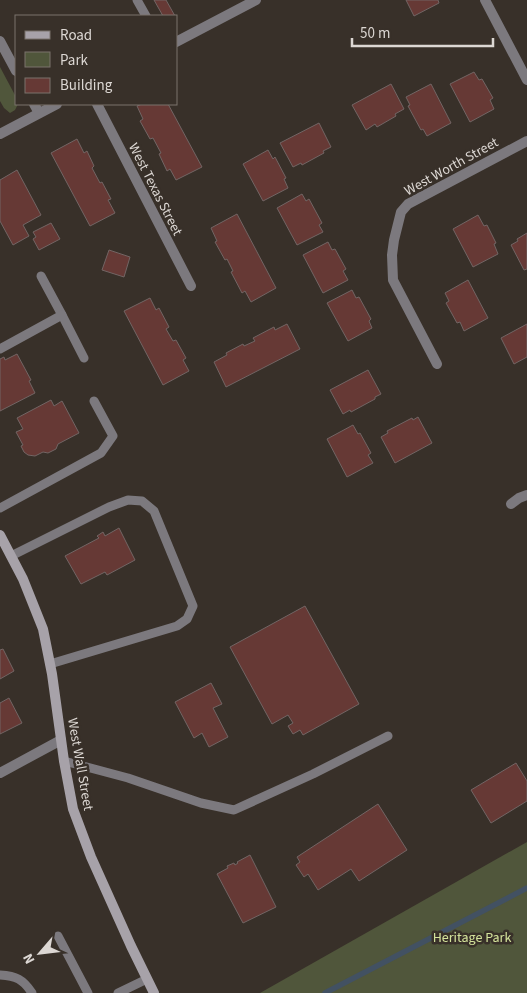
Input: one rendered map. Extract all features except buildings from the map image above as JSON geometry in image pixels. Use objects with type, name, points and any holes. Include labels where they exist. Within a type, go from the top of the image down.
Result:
[{"type":"street","points":[[178,41],[256,0]]},
{"type":"street","points":[[485,0],[527,80]]},
{"type":"street","points":[[0,41],[15,69]]},
{"type":"street","points":[[0,134],[36,109],[53,105]]},
{"type":"street","name":"West Texas Street","points":[[98,105],[191,286]]},
{"type":"street","name":"West Worth Street","points":[[437,364],[393,280],[392,256],[401,212],[408,204],[527,141]]},
{"type":"street","points":[[511,504],[527,495]]},
{"type":"street","name":"West Wall Street","points":[[0,535],[24,580],[43,629],[73,809],[91,857],[154,993]]},
{"type":"street","points":[[0,772],[61,740]]},
{"type":"lane","points":[[137,0],[145,15]]},
{"type":"lane","points":[[41,276],[84,358]]},
{"type":"lane","points":[[0,349],[62,315]]},
{"type":"lane","points":[[0,508],[101,453],[113,436],[94,401]]},
{"type":"lane","points":[[11,556],[109,507],[128,500],[142,501],[154,511],[192,606],[187,619],[177,626],[50,664]]},
{"type":"lane","points":[[64,761],[128,778],[201,803],[234,810],[313,774],[388,736]]},
{"type":"lane","points":[[58,936],[88,993]]},
{"type":"lane","points":[[0,975],[16,976],[32,993]]},
{"type":"lane","points":[[118,993],[147,979]]},
{"type":"green space","points":[[0,67],[15,95],[15,105],[18,105],[15,110],[10,113],[0,101]]},
{"type":"green space","name":"Heritage Park","points":[[527,842],[527,993],[260,993]]},
{"type":"waterway","points":[[325,993],[527,888]]}]
